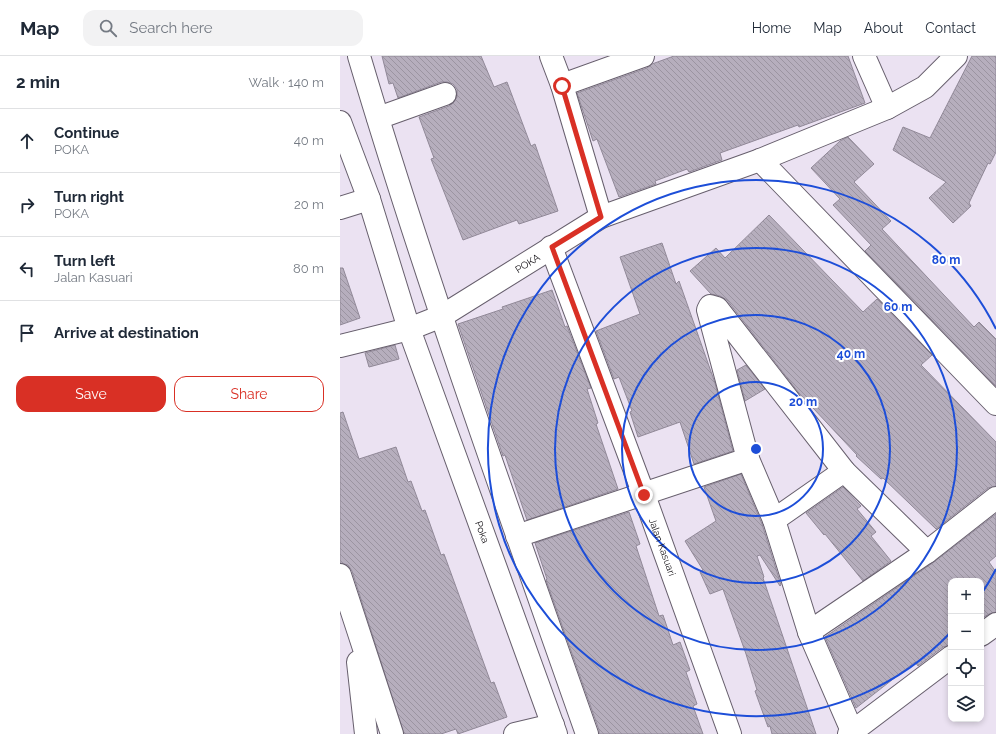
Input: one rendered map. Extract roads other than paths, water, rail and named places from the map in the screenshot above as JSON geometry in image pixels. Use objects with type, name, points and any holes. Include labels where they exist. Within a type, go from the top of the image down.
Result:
[{"type":"street","points":[[360,56],[378,118],[442,316],[587,734]]},
{"type":"street","points":[[551,56],[562,86],[601,217]]},
{"type":"street","points":[[562,86],[643,56]]},
{"type":"street","points":[[864,56],[887,108]]},
{"type":"street","name":"POKA","points":[[340,346],[408,329],[442,316],[601,217],[760,160],[887,108],[925,87],[956,56]]},
{"type":"street","points":[[378,118],[446,94]]},
{"type":"street","name":"Poka","points":[[340,122],[369,199],[408,329],[555,729]]},
{"type":"street","points":[[760,160],[996,404]]},
{"type":"street","points":[[340,208],[369,199]]},
{"type":"street","name":"Jalan Kasuari","points":[[552,247],[644,495],[730,734]]},
{"type":"street","points":[[927,552],[844,471],[717,308],[710,306],[708,310],[748,459],[774,520],[809,632],[850,733],[948,659]]},
{"type":"street","points":[[518,536],[748,459]]},
{"type":"street","points":[[774,520],[844,471]]},
{"type":"street","points":[[809,632],[927,552],[996,498]]},
{"type":"street","points":[[340,576],[392,734]]},
{"type":"street","points":[[354,618],[366,734]]},
{"type":"street","points":[[984,633],[996,624]]},
{"type":"street","points":[[515,734],[555,729]]}]
